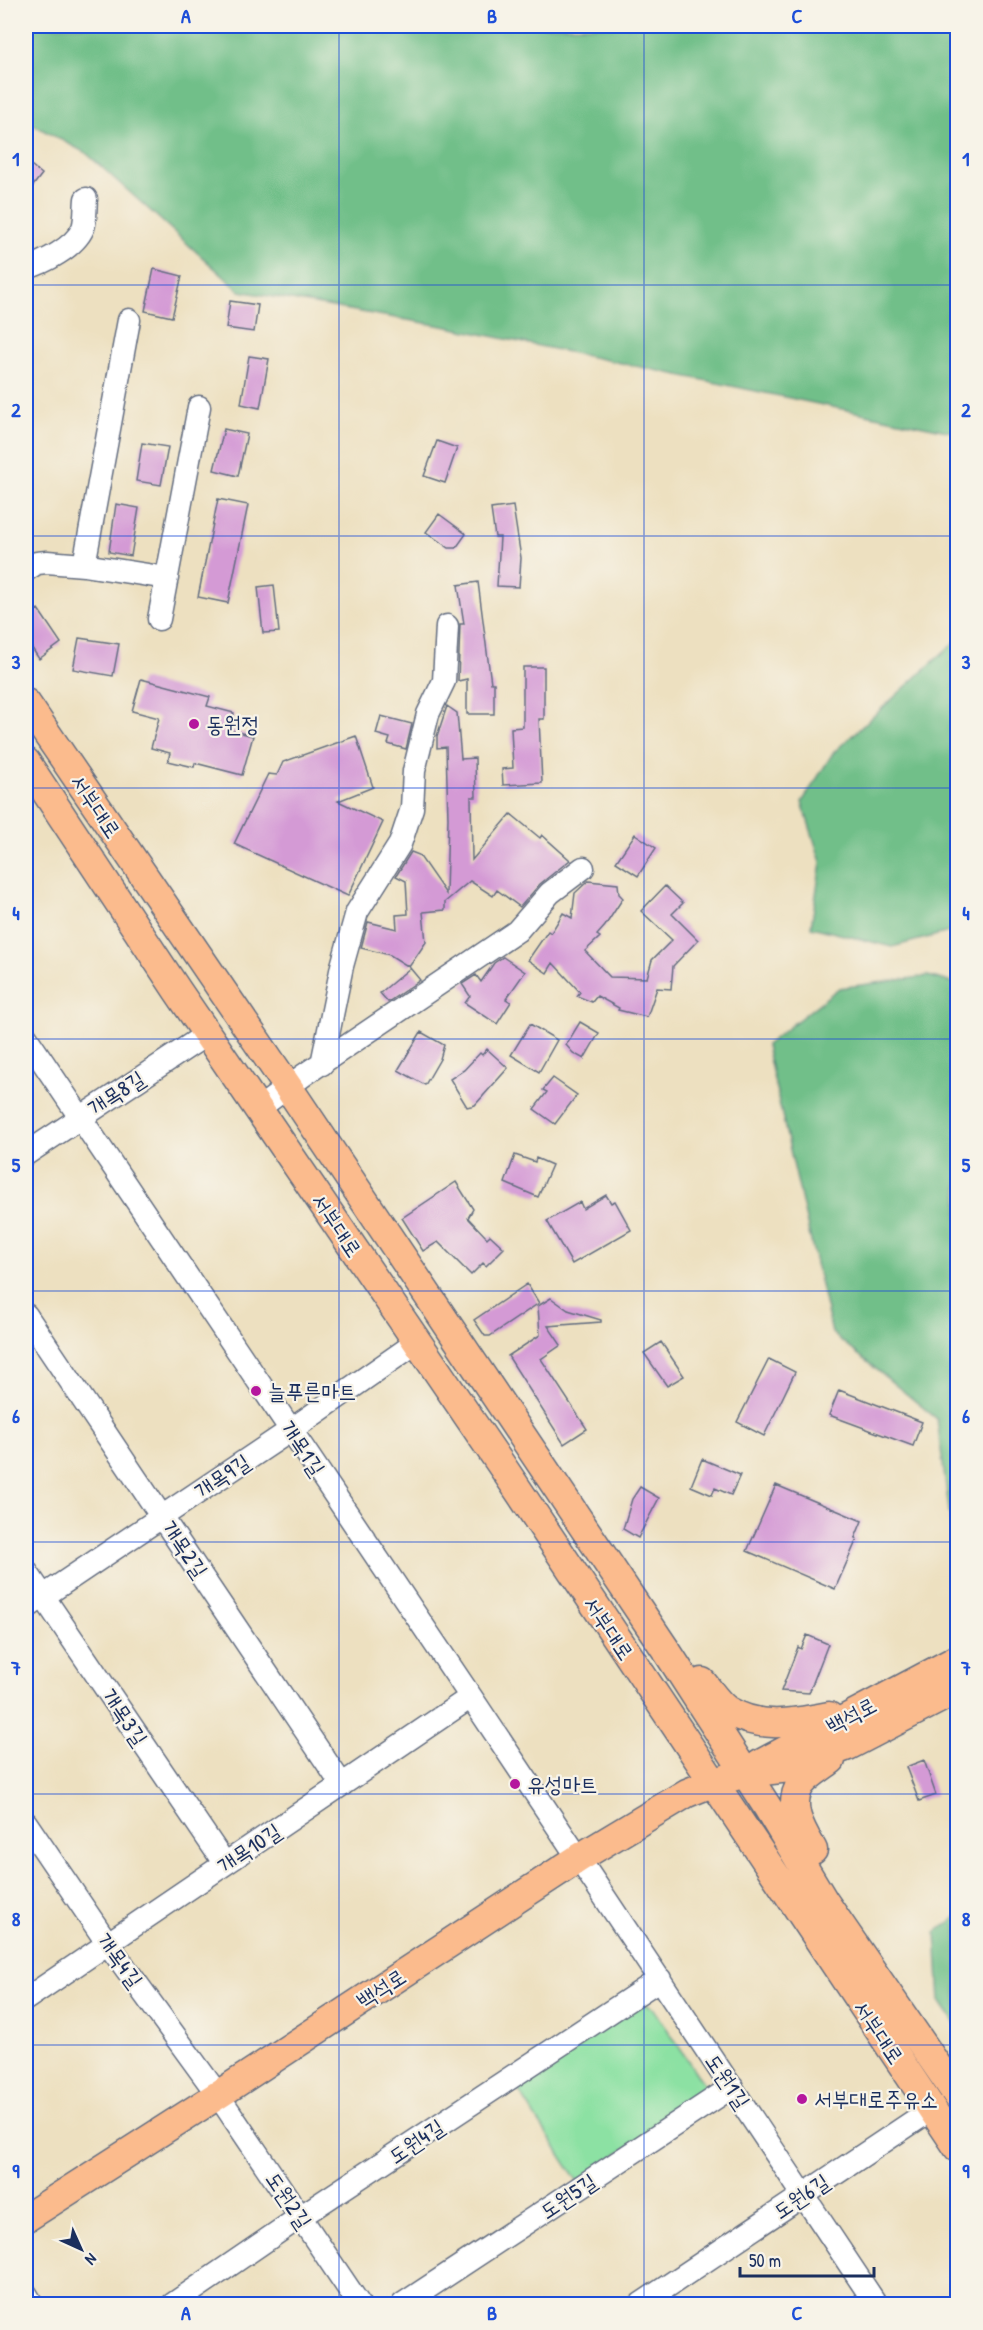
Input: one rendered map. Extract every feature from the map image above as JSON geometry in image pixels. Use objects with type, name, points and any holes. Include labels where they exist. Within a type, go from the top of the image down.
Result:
[{"type":"main road","name":"서부대로","points":[[26,703],[288,1087],[668,1653],[824,1901],[957,2096]]},
{"type":"main road","name":"서부대로","points":[[26,762],[957,2148]]},
{"type":"main road","points":[[668,1653],[700,1680],[726,1709],[753,1721],[788,1724],[864,1708]]},
{"type":"main road","name":"백석로","points":[[745,1773],[957,1659]]},
{"type":"main road","name":"백석로","points":[[26,2218],[579,1858],[687,1793],[745,1773],[790,1768],[848,1746],[957,1689]]},
{"type":"main road","points":[[824,1901],[819,1859],[800,1828],[795,1813],[797,1797],[801,1784],[848,1746]]},
{"type":"street","points":[[26,268],[43,263],[65,249],[83,229],[86,199]]},
{"type":"street","points":[[84,565],[129,320]]},
{"type":"street","points":[[159,619],[198,407]]},
{"type":"street","points":[[26,570],[37,562],[84,565],[166,578]]},
{"type":"street","points":[[322,1064],[342,966],[357,912],[400,844],[412,808],[414,771],[428,714],[444,681],[447,626]]},
{"type":"street","points":[[258,1109],[517,931],[550,893],[583,868]]},
{"type":"street","name":"개목8길","points":[[26,1154],[207,1034]]},
{"type":"street","name":"개목1길","points":[[26,1037],[579,1858]]},
{"type":"street","name":"개목2길","points":[[26,1315],[342,1785]]},
{"type":"street","name":"개목9길","points":[[34,1602],[291,1430],[417,1342]]},
{"type":"street","name":"개목3길","points":[[26,1570],[34,1602],[225,1864]]},
{"type":"street","name":"개목10길","points":[[26,1998],[471,1697]]},
{"type":"street","name":"개목4길","points":[[26,1823],[108,1944],[218,2095]]},
{"type":"street","name":"도원1길","points":[[579,1858],[803,2194],[869,2302]]},
{"type":"street","name":"도원4길","points":[[173,2304],[660,1978]]},
{"type":"street","name":"도원5길","points":[[403,2304],[732,2086]]},
{"type":"street","name":"도원2길","points":[[218,2095],[359,2304]]},
{"type":"street","name":"도원6길","points":[[641,2304],[932,2109]]},
{"type":"street","points":[[26,2294],[32,2304]]},
{"type":"green space","points":[[26,26],[957,26],[957,433],[448,327],[240,291],[86,153],[26,121]]},
{"type":"green space","points":[[957,640],[957,930],[892,947],[811,927],[821,862],[802,802],[833,753]]},
{"type":"green space","points":[[928,976],[958,984],[958,1532],[952,1533],[937,1419],[832,1333],[766,1045],[839,988]]},
{"type":"green space","points":[[957,1917],[957,2026],[940,2001],[936,1932]]},
{"type":"green space","points":[[645,2004],[654,2009],[706,2088],[705,2093],[578,2182],[517,2088],[634,2006]]},
{"type":"building","points":[[26,161],[42,174],[26,195]]},
{"type":"building","points":[[154,269],[182,276],[172,317],[145,311]]},
{"type":"building","points":[[230,301],[258,305],[254,332],[226,328]]},
{"type":"building","points":[[249,356],[269,359],[260,408],[241,404]]},
{"type":"building","points":[[224,429],[247,434],[238,476],[214,470]]},
{"type":"building","points":[[437,441],[457,448],[445,483],[424,476]]},
{"type":"building","points":[[142,443],[168,447],[161,485],[136,481]]},
{"type":"building","points":[[218,499],[248,505],[228,603],[198,597]]},
{"type":"building","points":[[116,504],[139,508],[131,556],[109,552]]},
{"type":"building","points":[[513,506],[521,558],[519,587],[497,586],[500,537],[495,537],[491,509]]},
{"type":"building","points":[[439,514],[466,534],[456,548],[449,548],[426,532]]},
{"type":"building","points":[[478,582],[491,683],[494,683],[494,714],[467,714],[467,679],[458,681],[460,624],[464,624],[458,585]]},
{"type":"building","points":[[274,585],[279,632],[263,633],[258,587]]},
{"type":"building","points":[[38,609],[61,643],[39,659],[26,639],[26,618]]},
{"type":"building","points":[[79,638],[119,644],[113,676],[73,669]]},
{"type":"building","points":[[523,667],[544,667],[544,719],[539,719],[542,783],[503,785],[502,769],[513,768],[511,728],[523,727]]},
{"type":"building","name":"동원정","points":[[141,679],[210,697],[207,706],[234,713],[230,730],[253,736],[242,775],[195,763],[194,767],[168,761],[170,753],[151,748],[159,718],[132,711]]},
{"type":"building","points":[[447,706],[457,713],[461,759],[475,758],[476,797],[471,797],[472,860],[511,814],[540,838],[542,835],[570,860],[540,884],[520,907],[497,890],[493,896],[470,881],[445,902],[445,910],[423,912],[426,942],[409,967],[390,955],[361,948],[368,922],[397,929],[396,915],[408,914],[406,881],[396,876],[411,852],[419,855],[446,894],[448,818],[446,747],[437,748],[437,736]]},
{"type":"building","points":[[381,716],[412,724],[406,749],[388,744],[390,738],[376,734]]},
{"type":"building","points":[[356,736],[373,787],[338,801],[383,822],[348,896],[234,844],[268,774],[277,775],[283,762]]},
{"type":"building","points":[[635,834],[656,848],[638,876],[616,862]]},
{"type":"building","points":[[588,881],[618,884],[619,894],[623,898],[597,935],[600,937],[585,951],[610,977],[647,978],[652,960],[672,940],[641,911],[665,886],[683,903],[672,914],[698,940],[673,966],[671,989],[657,988],[647,1017],[618,1010],[619,1008],[597,996],[592,1002],[577,996],[580,992],[553,963],[547,973],[528,960],[548,931],[551,933],[563,913],[572,918],[575,893]]},
{"type":"building","points":[[503,957],[525,972],[506,999],[511,1002],[497,1024],[465,1003],[470,996],[462,984],[476,975],[481,982],[494,963]]},
{"type":"building","points":[[410,968],[420,980],[388,1002],[380,993]]},
{"type":"building","points":[[580,1022],[599,1033],[584,1059],[573,1053],[566,1045]]},
{"type":"building","points":[[530,1024],[557,1040],[539,1072],[511,1055]]},
{"type":"building","points":[[421,1032],[444,1045],[440,1059],[425,1085],[398,1070]]},
{"type":"building","points":[[487,1049],[508,1068],[475,1105],[467,1107],[450,1079],[464,1070]]},
{"type":"building","points":[[553,1078],[577,1095],[555,1124],[534,1109],[547,1092],[543,1090]]},
{"type":"building","points":[[515,1155],[535,1162],[536,1158],[552,1165],[538,1197],[505,1183]]},
{"type":"building","points":[[456,1182],[473,1209],[468,1218],[487,1238],[490,1235],[504,1248],[486,1266],[483,1263],[471,1275],[438,1242],[423,1251],[402,1218]]},
{"type":"building","points":[[606,1195],[611,1203],[615,1201],[631,1230],[572,1264],[547,1221],[580,1202],[583,1209]]},
{"type":"building","points":[[527,1284],[539,1303],[490,1336],[485,1336],[474,1320]]},
{"type":"building","points":[[551,1298],[568,1310],[601,1320],[601,1322],[548,1326],[561,1345],[541,1359],[587,1429],[564,1444],[508,1356],[540,1335],[538,1306]]},
{"type":"building","points":[[661,1342],[684,1376],[667,1386],[644,1353]]},
{"type":"building","points":[[769,1359],[795,1372],[764,1436],[737,1422]]},
{"type":"building","points":[[839,1390],[922,1422],[913,1446],[829,1415]]},
{"type":"building","points":[[702,1459],[740,1475],[731,1495],[715,1488],[712,1495],[691,1486]]},
{"type":"building","points":[[776,1485],[862,1521],[855,1538],[857,1539],[835,1589],[747,1551]]},
{"type":"building","points":[[640,1487],[659,1498],[638,1538],[623,1529],[632,1499]]},
{"type":"building","points":[[807,1635],[828,1644],[809,1693],[781,1691],[798,1647],[801,1649]]},
{"type":"building","points":[[924,1760],[936,1795],[919,1801],[906,1767]]},
{"type":"place","name":"동원정","points":[[194,724]]},
{"type":"place","name":"늘푸른마트","points":[[256,1391]]},
{"type":"place","name":"유성마트","points":[[515,1784]]},
{"type":"place","name":"서부대로주유소","points":[[802,2099]]}]
